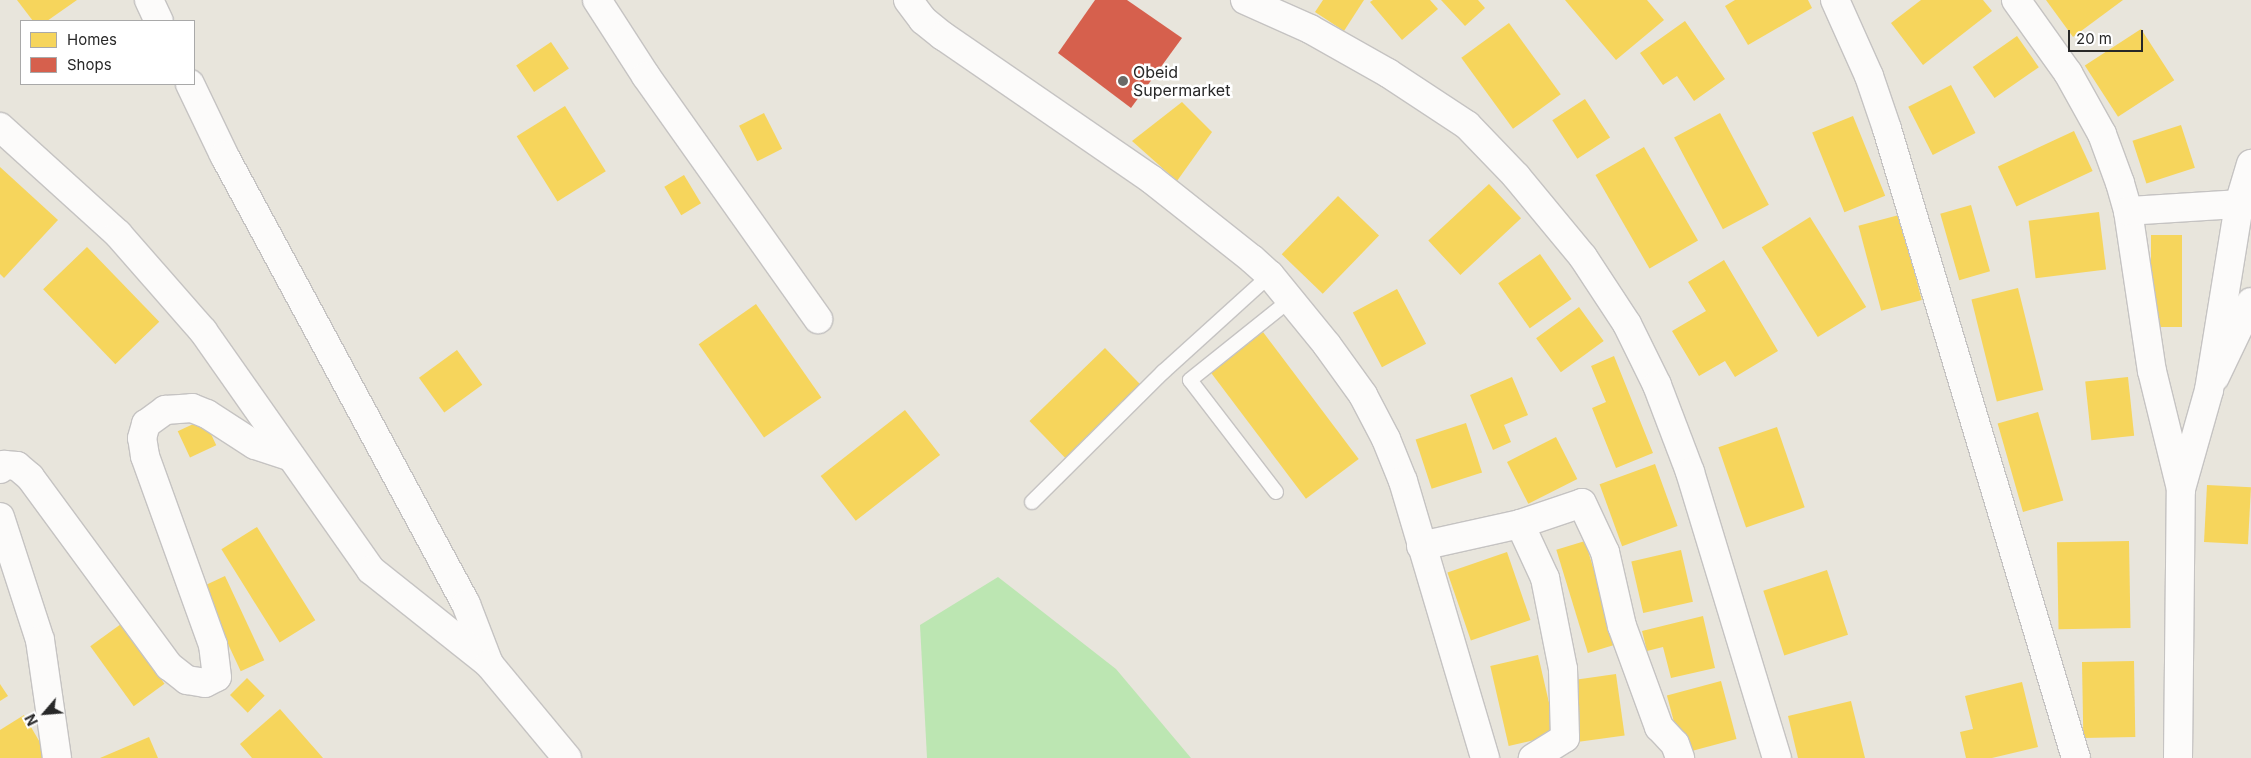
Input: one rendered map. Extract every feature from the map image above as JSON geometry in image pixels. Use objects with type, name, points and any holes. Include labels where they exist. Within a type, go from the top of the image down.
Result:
[{"type":"street","points":[[149,0],[159,20]]},
{"type":"street","points":[[597,0],[651,83],[818,319]]},
{"type":"street","points":[[908,0],[923,20],[943,36],[1151,179],[1270,275],[1327,345],[1372,413],[1403,482],[1485,758]]},
{"type":"street","points":[[1835,0],[1869,76],[1887,129],[2028,590],[2076,758]]},
{"type":"street","points":[[2016,0],[2068,73],[2102,134],[2128,211],[2152,371],[2181,488],[2178,758]]},
{"type":"street","points":[[1250,1],[1388,73],[1467,124],[1516,176],[1583,258],[1627,324],[1657,385],[1690,472],[1777,758]]},
{"type":"street","points":[[190,85],[224,155],[466,604],[489,664]]},
{"type":"street","points":[[0,127],[118,234],[204,331],[289,456],[371,570],[489,664],[567,758]]},
{"type":"street","points":[[2181,488],[2209,390],[2231,253],[2245,213],[2251,164]]},
{"type":"street","points":[[2128,211],[2245,213]]},
{"type":"street","points":[[2209,390],[2251,302]]},
{"type":"street","points":[[0,469],[4,465],[17,466],[30,478],[169,666],[187,680],[205,683],[217,677],[213,645],[145,456],[142,438],[146,424],[165,410],[192,408],[208,414],[254,445],[289,456]]},
{"type":"street","points":[[1421,546],[1520,524],[1582,503],[1605,552],[1622,626],[1660,727],[1674,744],[1680,758]]},
{"type":"street","points":[[0,517],[40,640],[57,758]]},
{"type":"street","points":[[1520,524],[1545,578],[1563,669],[1566,738],[1533,758]]},
{"type":"lane","points":[[1032,502],[1163,372],[1270,275]]},
{"type":"lane","points":[[1276,492],[1190,380],[1290,300]]},
{"type":"green space","points":[[998,577],[1116,669],[1191,758],[927,758],[920,625]]},
{"type":"building: Homes","points":[[17,0],[77,0],[48,20],[32,20]]},
{"type":"building: Homes","points":[[1323,0],[1364,0],[1344,31],[1315,12]]},
{"type":"building: Homes","points":[[1373,0],[1430,0],[1438,9],[1402,40],[1370,2]]},
{"type":"building: Homes","points":[[1441,0],[1478,0],[1485,8],[1465,26]]},
{"type":"building: Homes","points":[[1565,0],[1647,0],[1664,20],[1616,60]]},
{"type":"building: Homes","points":[[1735,0],[1808,0],[1812,8],[1748,45],[1725,6]]},
{"type":"building: Homes","points":[[1921,0],[1983,0],[1992,11],[1923,65],[1891,23]]},
{"type":"building: Homes","points":[[2046,0],[2123,0],[2073,37]]},
{"type":"building: Homes","points":[[1685,21],[1725,79],[1694,101],[1677,76],[1663,85],[1640,53]]},
{"type":"building: Homes","points":[[1509,23],[1561,94],[1513,129],[1461,58]]},
{"type":"building: Homes","points":[[2141,29],[2174,80],[2118,117],[2085,65]]},
{"type":"building: Homes","points":[[2017,36],[2039,67],[1995,98],[1973,67]]},
{"type":"building: Homes","points":[[551,42],[569,69],[534,92],[516,65]]},
{"type":"building: Homes","points":[[1951,85],[1976,133],[1933,155],[1908,107]]},
{"type":"building: Homes","points":[[1585,99],[1610,138],[1577,159],[1552,120]]},
{"type":"building: Homes","points":[[1182,102],[1212,132],[1177,181],[1132,141]]},
{"type":"building: Homes","points":[[565,106],[606,171],[557,202],[517,136]]},
{"type":"building: Homes","points":[[764,113],[782,149],[757,161],[739,126]]},
{"type":"building: Homes","points":[[1720,113],[1769,205],[1723,229],[1674,137]]},
{"type":"building: Homes","points":[[1853,116],[1885,196],[1844,212],[1812,132]]},
{"type":"building: Homes","points":[[2181,125],[2195,168],[2146,184],[2132,141]]},
{"type":"building: Homes","points":[[2074,131],[2093,171],[2016,206],[1998,166]]},
{"type":"building: Homes","points":[[1644,147],[1698,241],[1650,269],[1596,175]]},
{"type":"building: Homes","points":[[0,167],[58,220],[4,278],[0,274]]},
{"type":"building: Homes","points":[[684,175],[701,203],[681,215],[664,187]]},
{"type":"building: Homes","points":[[1489,184],[1521,218],[1460,275],[1428,241]]},
{"type":"building: Homes","points":[[1338,196],[1379,236],[1323,294],[1282,254]]},
{"type":"building: Homes","points":[[1971,205],[1990,271],[1959,280],[1940,214]]},
{"type":"building: Homes","points":[[2099,212],[2106,270],[2036,278],[2029,221]]},
{"type":"building: Homes","points":[[1899,215],[1922,300],[1881,311],[1858,226]]},
{"type":"building: Homes","points":[[1810,217],[1866,307],[1818,337],[1762,247]]},
{"type":"building: Homes","points":[[2151,235],[2182,235],[2182,327],[2151,327]]},
{"type":"building: Homes","points":[[87,247],[159,322],[115,364],[43,289]]},
{"type":"building: Homes","points":[[1540,254],[1572,299],[1530,328],[1498,283]]},
{"type":"building: Homes","points":[[1724,260],[1778,351],[1735,377],[1725,361],[1699,376],[1672,331],[1706,311],[1688,282]]},
{"type":"building: Homes","points":[[2018,288],[2043,390],[1997,401],[1971,300]]},
{"type":"building: Homes","points":[[1397,289],[1426,344],[1382,367],[1353,312]]},
{"type":"building: Homes","points":[[756,304],[821,397],[764,438],[699,344]]},
{"type":"building: Homes","points":[[1579,307],[1604,341],[1561,372],[1536,338]]},
{"type":"building: Homes","points":[[1263,332],[1359,459],[1306,499],[1210,372]]},
{"type":"building: Homes","points":[[1105,348],[1143,388],[1068,461],[1029,421]]},
{"type":"building: Homes","points":[[457,350],[482,385],[444,412],[419,378]]},
{"type":"building: Homes","points":[[1614,356],[1653,453],[1616,468],[1592,408],[1606,402],[1591,366]]},
{"type":"building: Homes","points":[[1512,377],[1528,415],[1504,425],[1511,442],[1493,450],[1470,395]]},
{"type":"building: Homes","points":[[2128,377],[2134,436],[2091,440],[2085,381]]},
{"type":"building: Homes","points":[[905,410],[940,455],[856,521],[821,476]]},
{"type":"building: Homes","points":[[2038,412],[2063,500],[2023,512],[1998,424]]},
{"type":"building: Homes","points":[[204,419],[216,445],[190,458],[178,431]]},
{"type":"building: Homes","points":[[1466,423],[1482,472],[1432,489],[1416,439]]},
{"type":"building: Homes","points":[[1777,427],[1805,507],[1746,528],[1718,447]]},
{"type":"building: Homes","points":[[1556,437],[1577,479],[1528,504],[1507,462]]},
{"type":"building: Homes","points":[[1655,464],[1678,526],[1622,546],[1600,484]]},
{"type":"building: Homes","points":[[2207,485],[2251,487],[2248,544],[2204,542]]},
{"type":"building: Homes","points":[[257,527],[315,620],[280,643],[221,549]]},
{"type":"building: Homes","points":[[1585,541],[1617,644],[1588,653],[1556,550]]},
{"type":"building: Homes","points":[[2129,541],[2131,628],[2059,629],[2057,542]]},
{"type":"building: Homes","points":[[1681,550],[1693,602],[1643,613],[1631,561]]},
{"type":"building: Homes","points":[[1507,552],[1530,620],[1471,641],[1447,573]]},
{"type":"building: Homes","points":[[1827,570],[1848,635],[1784,655],[1763,591]]},
{"type":"building: Homes","points":[[225,576],[264,660],[241,671],[201,587]]},
{"type":"building: Homes","points":[[1703,616],[1715,668],[1671,678],[1663,647],[1647,651],[1642,631]]},
{"type":"building: Homes","points":[[121,624],[164,684],[134,706],[90,646]]},
{"type":"building: Homes","points":[[1538,655],[1556,735],[1509,746],[1490,666]]},
{"type":"building: Homes","points":[[2134,661],[2135,737],[2083,738],[2082,662]]},
{"type":"building: Homes","points":[[1616,674],[1625,735],[1577,742],[1568,681]]},
{"type":"building: Homes","points":[[247,678],[265,696],[248,713],[230,695]]},
{"type":"building: Homes","points":[[1721,681],[1737,739],[1682,753],[1667,695]]},
{"type":"building: Homes","points":[[2022,682],[2038,747],[1992,758],[1966,758],[1960,732],[1973,729],[1965,696]]},
{"type":"building: Homes","points":[[0,684],[8,696],[0,701]]},
{"type":"building: Homes","points":[[1851,701],[1865,758],[1798,758],[1788,716]]},
{"type":"building: Homes","points":[[280,709],[323,758],[252,758],[240,744]]},
{"type":"building: Homes","points":[[24,715],[49,758],[0,758],[0,730]]},
{"type":"building: Homes","points":[[149,737],[158,758],[100,758]]},
{"type":"building: Shops","name":"Obeid Supermarket","points":[[1095,0],[1127,0],[1182,38],[1131,108],[1058,53]]},
{"type":"place","name":"Obeid Supermarket","points":[[1123,81]]}]
